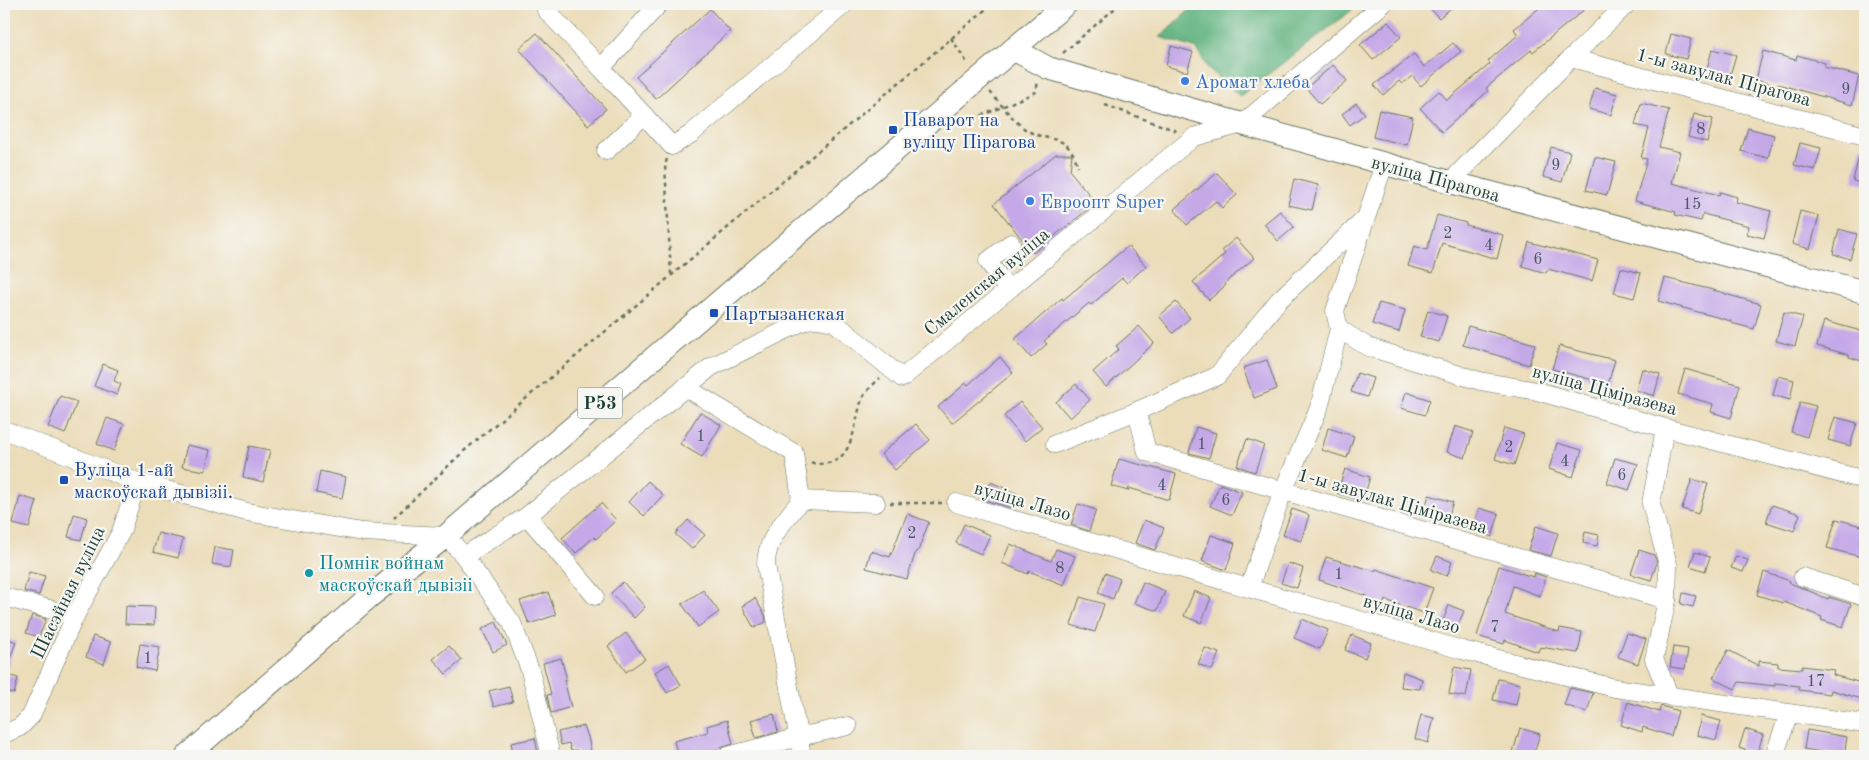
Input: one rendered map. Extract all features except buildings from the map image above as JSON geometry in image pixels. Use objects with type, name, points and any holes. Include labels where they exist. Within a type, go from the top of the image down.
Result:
[{"type":"main road","name":"Р53","points":[[187,756],[369,597],[446,536],[1066,4]]},
{"type":"main road","name":"вуліца Пірагова","points":[[1013,49],[1048,68],[1242,124],[1450,182],[1865,292]]},
{"type":"street","points":[[544,4],[546,10],[672,146],[691,134],[846,4]]},
{"type":"street","points":[[601,68],[659,4]]},
{"type":"street","name":"Смаленская вуліца","points":[[895,373],[1008,290],[1194,138],[1242,124],[1383,4]]},
{"type":"street","points":[[1450,182],[1571,58],[1627,4]]},
{"type":"street","name":"1-ы завулак Пірагова","points":[[1571,58],[1865,136]]},
{"type":"street","points":[[606,151],[644,115]]},
{"type":"street","points":[[1249,588],[1282,491],[1319,408],[1339,329],[1335,311],[1384,164]]},
{"type":"street","points":[[1055,444],[1217,376],[1279,300],[1366,218]]},
{"type":"street","points":[[1008,290],[988,261],[1011,243]]},
{"type":"street","points":[[464,556],[527,516],[711,367],[806,320],[817,318],[834,322],[895,373]]},
{"type":"street","name":"вуліца Ціміразева","points":[[1339,329],[1368,347],[1480,381],[1536,391],[1665,428],[1865,480]]},
{"type":"street","points":[[685,387],[794,453],[801,500],[771,540],[766,553],[766,565],[802,756]]},
{"type":"street","name":"1-ы завулак Ціміразева","points":[[1137,411],[1147,452],[1667,600]]},
{"type":"street","points":[[1665,428],[1651,504],[1668,564],[1667,600],[1654,659],[1670,697]]},
{"type":"street","points":[[4,430],[137,482],[247,512],[362,532],[446,536],[464,556],[512,623],[530,670],[551,756]]},
{"type":"street","name":"Шасэйная вуліца","points":[[4,734],[20,728],[31,716],[75,616],[121,532],[137,482]]},
{"type":"street","points":[[801,500],[876,503]]},
{"type":"street","name":"вуліца Лазо","points":[[956,503],[1462,650],[1615,688],[1865,724]]},
{"type":"street","points":[[527,516],[595,596]]},
{"type":"street","points":[[1803,577],[1865,597]]},
{"type":"street","points":[[4,597],[75,616]]},
{"type":"street","points":[[1774,756],[1789,714]]},
{"type":"street","points":[[728,756],[848,726]]},
{"type":"path","points":[[378,533],[464,451],[992,4]]},
{"type":"path","points":[[1059,56],[1120,4]]},
{"type":"path","points":[[950,38],[978,78],[1002,107],[1027,130],[1065,143],[1074,153],[1078,167]]},
{"type":"path","points":[[974,119],[1036,92],[1038,80],[1047,83]]},
{"type":"path","points":[[1102,104],[1194,138]]},
{"type":"path","points":[[671,274],[665,165],[672,146]]},
{"type":"path","points":[[794,453],[815,464],[831,463],[841,457],[853,438],[863,397],[895,373]]},
{"type":"path","points":[[876,503],[956,503]]},
{"type":"green space","points":[[1196,4],[1360,4],[1240,96],[1208,69],[1197,49],[1160,37]]},
{"type":"place","name":"Аромат хлеба","points":[[1185,81]]},
{"type":"place","name":"Паварот на вуліцу Пірагова","points":[[893,130]]},
{"type":"place","name":"Евроопт Super","points":[[1030,201]]},
{"type":"place","name":"Партызанская","points":[[714,313]]},
{"type":"place","name":"Вуліца 1-ай маскоўскай дывізіі.","points":[[64,480]]},
{"type":"place","name":"Помнік войнам маскоўскай дывізіі","points":[[309,573]]}]
